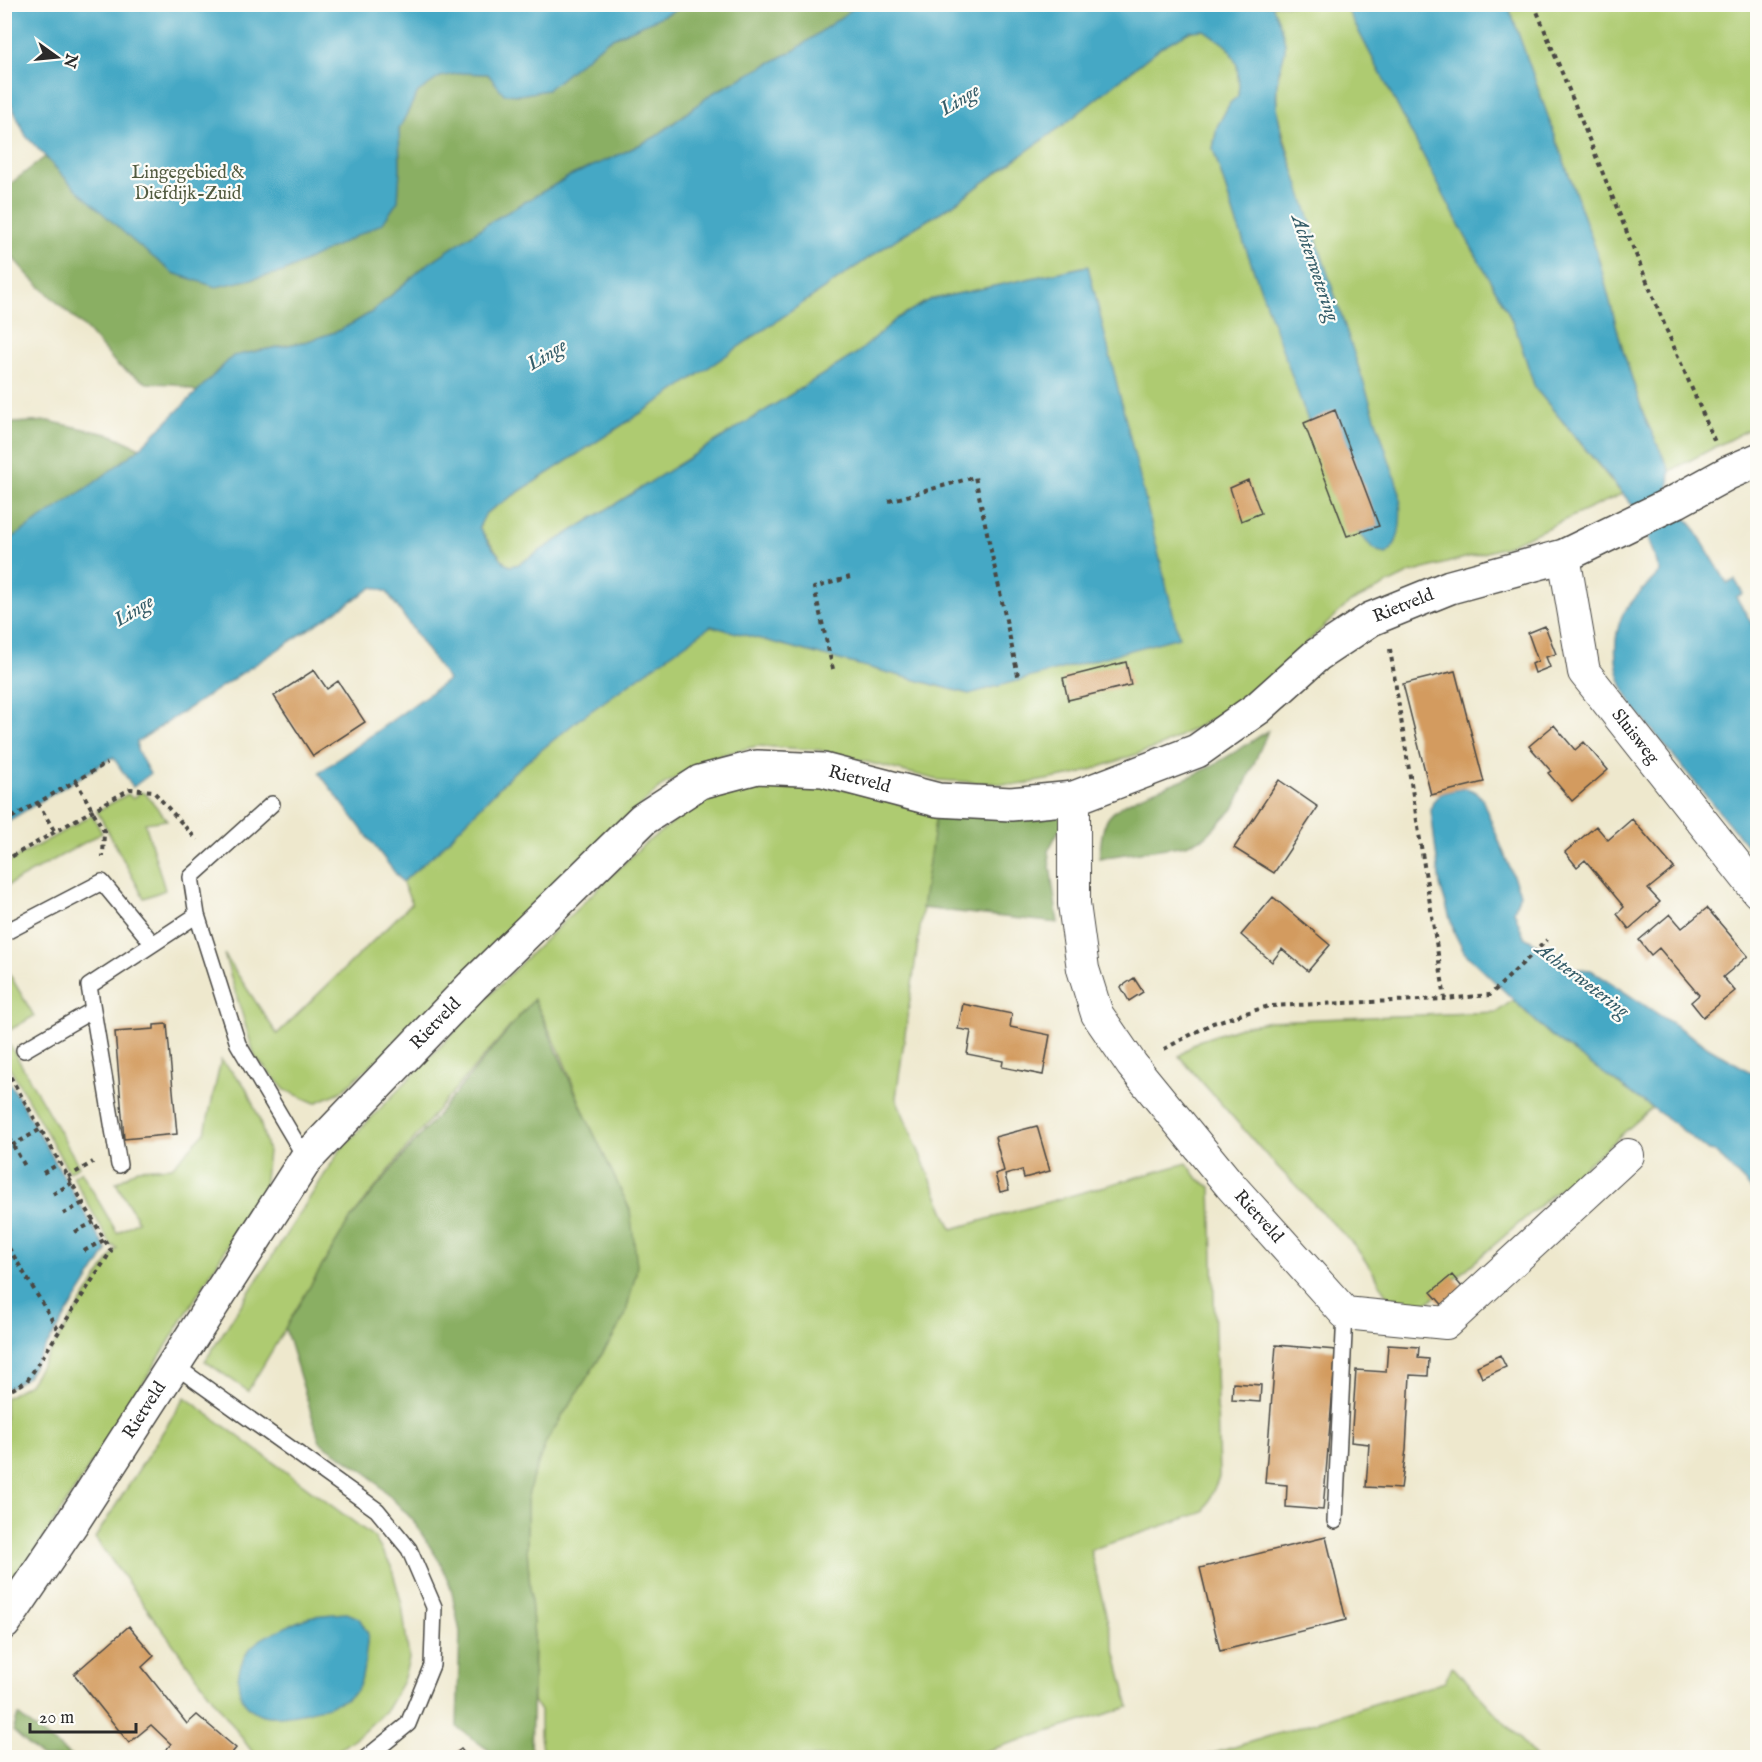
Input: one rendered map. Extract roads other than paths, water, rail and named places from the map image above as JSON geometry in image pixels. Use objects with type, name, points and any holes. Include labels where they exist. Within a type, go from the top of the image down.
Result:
[{"type":"street","name":"Rietveld","points":[[4,1623],[74,1520],[306,1159],[472,986],[643,819],[700,782],[757,767],[823,770],[938,800],[1011,804],[1074,798],[1197,751],[1258,708],[1317,655],[1371,619],[1450,587],[1564,556],[1758,460]]},
{"type":"street","name":"Sluisweg","points":[[1564,556],[1584,672],[1758,892]]},
{"type":"street","name":"Rietveld","points":[[1074,798],[1074,904],[1083,969],[1097,1014],[1132,1065],[1230,1185],[1345,1313]]},
{"type":"street","points":[[1345,1313],[1446,1323],[1628,1155]]},
{"type":"lane","points":[[272,804],[191,877],[197,915],[238,1044],[306,1159]]},
{"type":"lane","points":[[4,933],[102,882],[153,944]]},
{"type":"lane","points":[[119,1165],[89,986],[197,915]]},
{"type":"lane","points":[[24,1050],[93,1010]]},
{"type":"lane","points":[[1335,1521],[1345,1313]]},
{"type":"lane","points":[[174,1365],[377,1510],[409,1549],[434,1607],[432,1665],[408,1724],[366,1758]]},
{"type":"water","points":[[5,4],[687,5],[608,40],[547,90],[519,95],[504,94],[488,74],[461,73],[440,77],[418,92],[399,129],[398,201],[383,223],[283,272],[216,287],[173,273],[133,241],[70,183],[26,136],[5,92]]},
{"type":"water","points":[[858,5],[1272,5],[1282,29],[1285,45],[1276,92],[1283,138],[1400,493],[1400,527],[1392,549],[1386,554],[1376,550],[1353,526],[1315,440],[1236,221],[1213,149],[1217,127],[1230,103],[1238,96],[1237,65],[1228,47],[1204,30],[1191,31],[1161,47],[1066,123],[952,205],[901,236],[655,404],[486,513],[479,527],[506,564],[510,566],[519,564],[859,352],[896,319],[929,300],[1088,266],[1179,637],[969,694],[711,626],[578,720],[513,773],[438,851],[402,882],[319,773],[448,680],[387,592],[373,587],[137,742],[137,750],[150,774],[133,787],[113,757],[5,823],[5,543],[94,483],[140,448],[233,356],[308,341],[338,331],[355,322],[372,312],[425,266],[492,221],[570,176],[655,137],[713,93],[795,50]]},
{"type":"water","points":[[1345,5],[1508,5],[1597,253],[1623,351],[1644,416],[1670,471],[1669,486],[1685,517],[1727,583],[1735,580],[1743,594],[1736,597],[1757,632],[1757,858],[1635,709],[1625,691],[1618,672],[1615,653],[1620,621],[1623,613],[1660,572],[1647,535],[1633,506],[1535,388],[1508,312],[1463,232]]},
{"type":"water","name":"Achterwetering","points":[[1466,788],[1476,792],[1482,799],[1520,893],[1514,911],[1524,937],[1537,944],[1553,961],[1565,968],[1591,970],[1708,1047],[1757,1076],[1757,1195],[1715,1152],[1708,1151],[1675,1124],[1550,1035],[1464,952],[1454,932],[1440,885],[1431,811],[1432,804],[1438,796]]},
{"type":"water","points":[[4,1073],[107,1251],[26,1378],[5,1390]]},
{"type":"water","points":[[347,1613],[359,1618],[368,1634],[362,1676],[355,1692],[335,1704],[289,1715],[266,1716],[250,1708],[243,1700],[238,1680],[243,1659],[257,1642],[282,1628],[310,1617]]},
{"type":"water label","name":"Linge","points":[[960,100]]},
{"type":"water label","name":"Linge","points":[[547,355]]},
{"type":"water label","name":"Linge","points":[[134,611]]},
{"type":"park label","name":"Lingegebied & Diefdijk-Zuid","points":[[188,183]]}]
